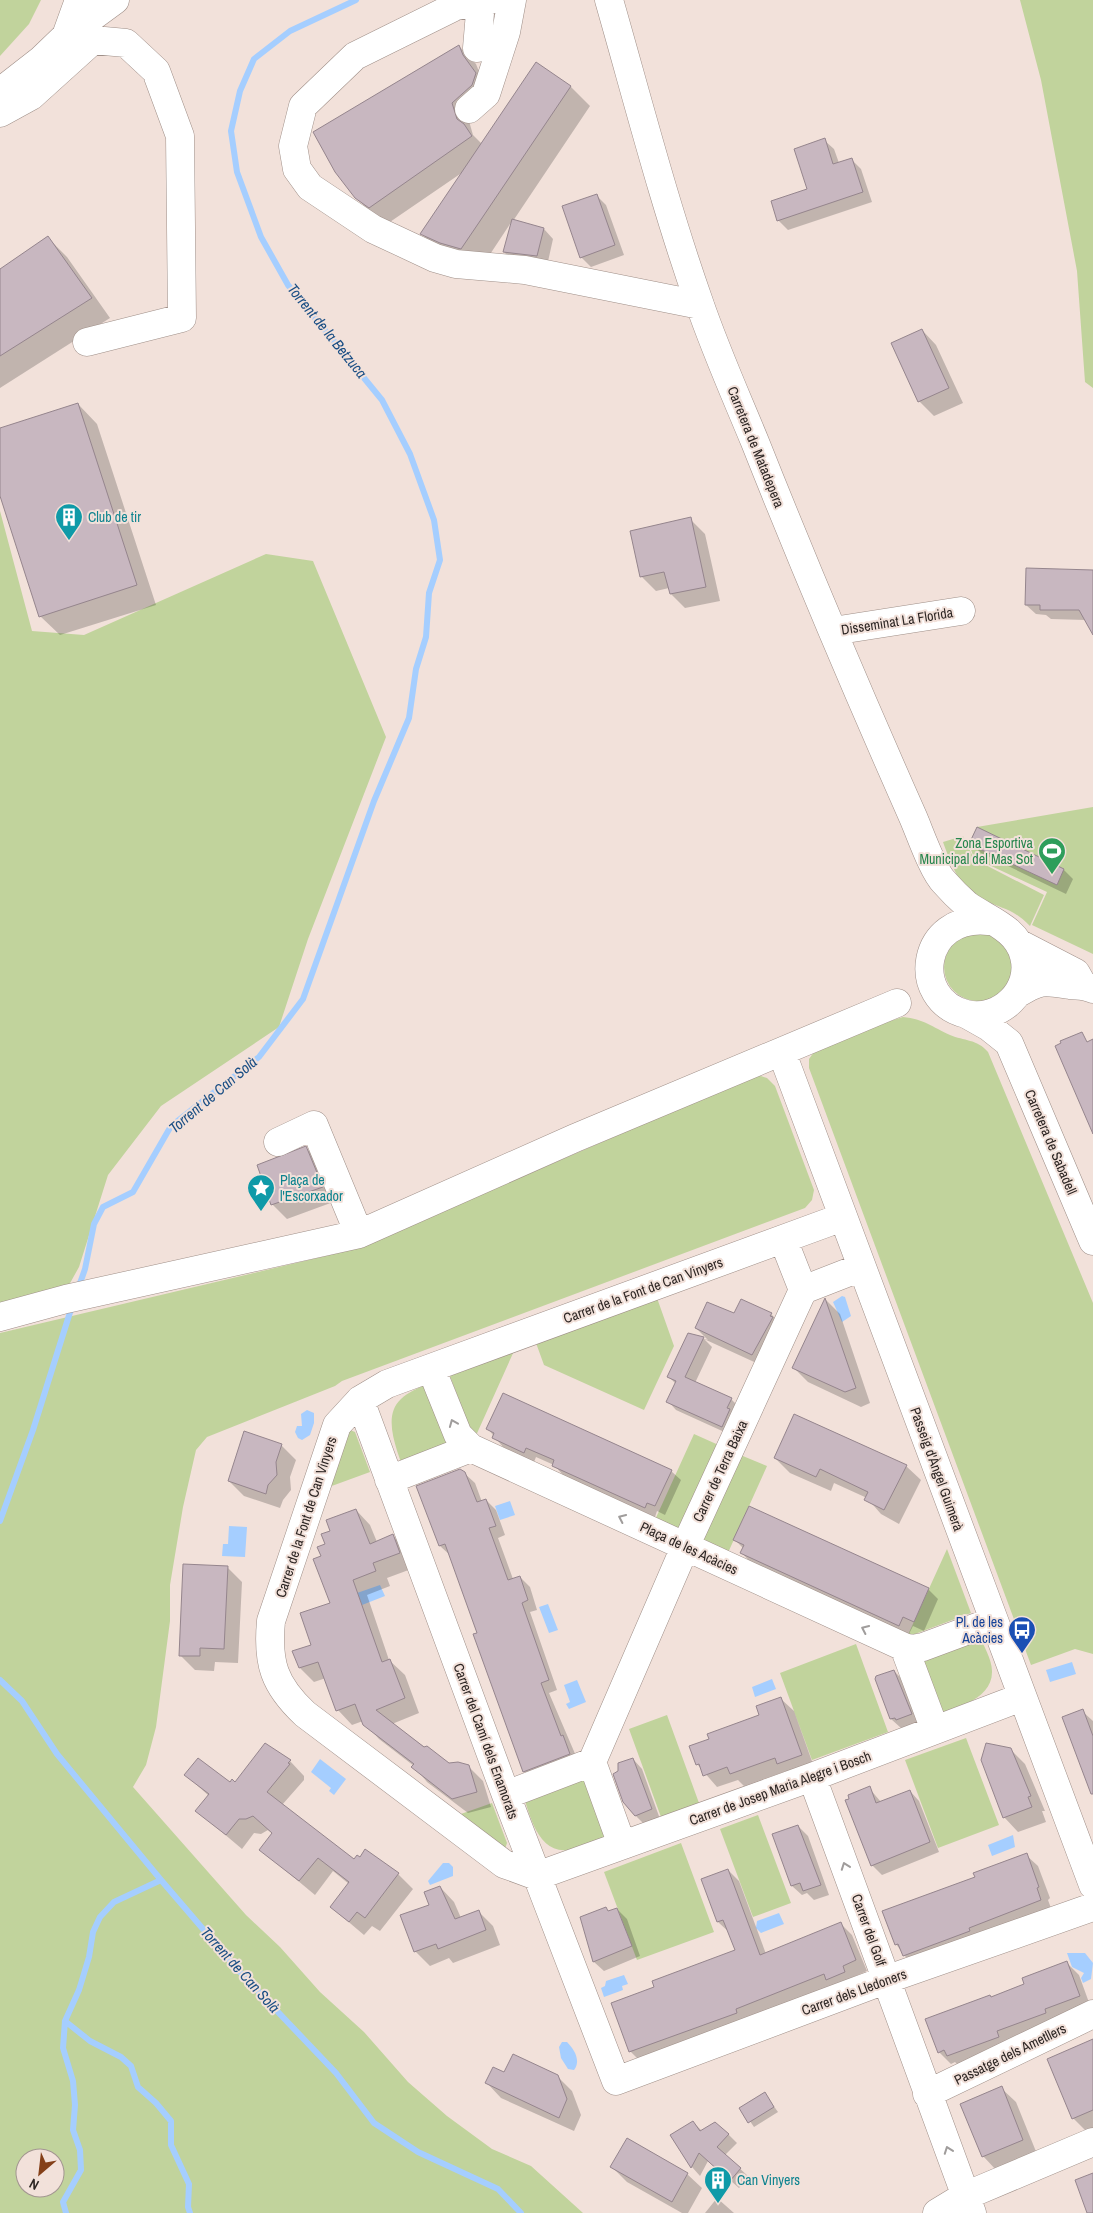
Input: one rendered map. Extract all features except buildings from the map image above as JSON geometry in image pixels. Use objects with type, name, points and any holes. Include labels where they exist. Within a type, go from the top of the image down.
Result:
[{"type":"street","points":[[66,36],[79,0]]},
{"type":"street","points":[[0,92],[41,60],[66,36],[115,0]]},
{"type":"street","points":[[468,109],[486,94],[506,32],[512,0]]},
{"type":"street","name":"Carretera de Matadepera","points":[[609,0],[645,133],[700,305],[793,538],[941,880]]},
{"type":"street","points":[[477,48],[485,1],[456,6],[355,56],[303,106],[293,146],[297,169],[310,187],[373,229],[435,258],[456,264],[525,270],[700,305]]},
{"type":"street","points":[[0,113],[30,96],[93,40],[126,43],[156,71],[180,136],[182,318],[87,342]]},
{"type":"street","name":"Disseminat La Florida","points":[[833,631],[961,611]]},
{"type":"street","points":[[941,880],[962,900],[990,921],[1002,926],[1020,944],[1076,973],[1087,986]]},
{"type":"street","points":[[941,880],[940,888],[944,916],[936,946],[931,979],[935,989],[957,1010]]},
{"type":"street","points":[[898,1003],[936,946],[952,927],[976,919],[990,921]]},
{"type":"street","points":[[1008,1043],[1011,1037],[1014,998],[1023,982],[1026,970],[1020,944]]},
{"type":"street","points":[[0,1316],[359,1234],[575,1138],[898,1003],[990,1014],[1039,982],[1047,980],[1070,985],[1087,986]]},
{"type":"street","name":"Carretera de Sabadell","points":[[957,1010],[988,1027],[1008,1043],[1093,1241]]},
{"type":"street","name":"Passeig d'Àngel Guimerà","points":[[782,1053],[992,1621],[1093,1885]]},
{"type":"street","points":[[278,1142],[314,1126],[359,1234]]},
{"type":"street","name":"Carrer de la Font de Can Vinyers","points":[[536,1876],[504,1864],[305,1714],[288,1698],[273,1670],[269,1654],[272,1621],[337,1425],[360,1400],[386,1384],[843,1217]]},
{"type":"street","points":[[783,1239],[804,1290],[862,1267]]},
{"type":"street","name":"Carrer de Terra Baixa","points":[[592,1762],[686,1547],[804,1290]]},
{"type":"street","name":"Plaça de les Acàcies","points":[[431,1368],[458,1435],[471,1448],[904,1647],[912,1649],[923,1647],[992,1621]]},
{"type":"street","name":"Carrer del Camí dels Enamorats","points":[[360,1400],[536,1876],[616,2081]]},
{"type":"street","points":[[389,1480],[471,1448]]},
{"type":"street","points":[[904,1647],[935,1730]]},
{"type":"street","name":"Carrer de Josep Maria Alegre i Bosch","points":[[536,1876],[812,1777],[1022,1697]]},
{"type":"street","points":[[506,1795],[592,1762],[622,1845]]},
{"type":"street","name":"Carrer del Golf","points":[[812,1777],[888,1980],[927,2094],[968,2204]]},
{"type":"street","name":"Carrer dels Lledoners","points":[[616,2081],[888,1980],[1093,1907]]},
{"type":"street","name":"Passatge dels Ametllers","points":[[927,2094],[1093,2014]]},
{"type":"street","points":[[937,2213],[968,2204],[1093,2142]]},
{"type":"green space","points":[[0,0],[41,0],[29,24],[0,56]]},
{"type":"green space","points":[[1020,0],[1093,0],[1093,388],[1085,382],[1077,271],[1041,80]]},
{"type":"green space","points":[[0,511],[32,631],[84,635],[266,554],[313,561],[386,737],[308,939],[279,1027],[161,1106],[108,1175],[79,1267],[69,1285],[0,1303]]},
{"type":"green space","name":"Zona Esportiva Municipal del Mas Sot","points":[[1093,807],[1093,954],[1032,925],[1047,892],[974,858],[969,844],[977,827]]},
{"type":"green space","points":[[963,836],[974,859],[1044,895],[1030,926],[1012,912],[989,903],[967,889],[957,875],[943,842]]},
{"type":"green space","points":[[978,933],[991,936],[1002,943],[1009,954],[1012,967],[1009,980],[1002,991],[991,998],[978,1001],[965,998],[954,991],[947,980],[944,967],[947,954],[954,943],[965,936]]},
{"type":"green space","points":[[903,1017],[922,1021],[950,1035],[975,1042],[988,1052],[1093,1303],[1093,1654],[1075,1649],[1031,1665],[809,1068],[809,1059],[814,1052],[874,1026]]},
{"type":"green space","points":[[757,1075],[767,1078],[775,1086],[814,1190],[812,1200],[805,1208],[342,1381],[335,1386],[207,1437],[196,1450],[183,1507],[170,1585],[170,1621],[156,1727],[146,1765],[133,1787],[246,1915],[280,1947],[320,1992],[364,2032],[408,2082],[447,2116],[492,2149],[531,2166],[583,2213],[0,2213],[0,1333],[355,1249]]},
{"type":"green space","points":[[657,1298],[674,1346],[644,1410],[544,1365],[536,1343]]},
{"type":"green space","points":[[514,1351],[474,1440],[450,1376]]},
{"type":"green space","points":[[428,1383],[452,1448],[406,1478],[393,1437],[392,1416],[395,1407],[401,1399]]},
{"type":"green space","points":[[350,1430],[355,1432],[370,1472],[329,1487]]},
{"type":"green space","points":[[694,1434],[723,1447],[683,1535],[654,1522]]},
{"type":"green space","points":[[738,1454],[767,1466],[727,1555],[698,1542]]},
{"type":"green space","points":[[947,1549],[971,1613],[907,1637]]},
{"type":"green space","points":[[979,1634],[992,1666],[990,1682],[985,1690],[968,1703],[926,1718],[913,1659]]},
{"type":"green space","points":[[856,1644],[888,1732],[812,1760],[780,1673]]},
{"type":"green space","points":[[667,1715],[699,1803],[661,1817],[629,1729]]},
{"type":"green space","points":[[966,1738],[999,1825],[938,1848],[905,1760]]},
{"type":"green space","points":[[598,1764],[623,1831],[575,1849],[557,1849],[548,1845],[540,1837],[535,1827],[520,1784]]},
{"type":"green space","points":[[492,1803],[507,1843],[505,1849],[458,1815]]},
{"type":"green space","points":[[758,1815],[791,1903],[753,1917],[720,1829]]},
{"type":"green space","points":[[681,1843],[714,1932],[637,1960],[604,1872]]},
{"type":"water","points":[[842,1296],[845,1297],[851,1316],[842,1322],[833,1302]]},
{"type":"water","points":[[307,1410],[314,1413],[314,1423],[310,1435],[302,1440],[298,1438],[295,1432],[297,1426],[302,1426],[301,1414]]},
{"type":"water","points":[[510,1501],[515,1515],[500,1520],[495,1506]]},
{"type":"water","points":[[229,1526],[247,1527],[245,1557],[222,1556],[223,1544],[228,1544]]},
{"type":"water","points":[[380,1585],[385,1596],[362,1605],[357,1593]]},
{"type":"water","points":[[548,1604],[558,1630],[549,1633],[539,1607]]},
{"type":"water","points":[[1072,1662],[1076,1674],[1050,1682],[1046,1670]]},
{"type":"water","points":[[772,1679],[776,1689],[755,1697],[752,1687]]},
{"type":"water","points":[[577,1680],[586,1702],[569,1709],[566,1704],[570,1702],[564,1685]]},
{"type":"water","points":[[320,1759],[346,1779],[334,1795],[329,1791],[331,1788],[311,1772]]},
{"type":"water","points":[[1013,1835],[1015,1847],[992,1856],[988,1845]]},
{"type":"water","points":[[443,1863],[449,1863],[453,1867],[453,1876],[430,1885],[428,1881]]},
{"type":"water","points":[[779,1913],[784,1924],[761,1933],[756,1928],[757,1921]]},
{"type":"water","points":[[1067,1953],[1085,1953],[1093,1963],[1091,1979],[1083,1983],[1081,1978],[1084,1973],[1072,1967]]},
{"type":"water","points":[[624,1975],[628,1984],[622,1986],[623,1990],[604,1997],[601,1988],[605,1986],[606,1981]]},
{"type":"water","points":[[562,2042],[567,2042],[575,2052],[577,2063],[574,2070],[568,2069],[561,2058],[559,2047]]},
{"type":"waterway","name":"Torrent de la Betzuca","points":[[78,1289],[85,1269],[94,1224],[103,1207],[133,1192],[171,1126],[259,1057],[303,999],[374,801],[409,718],[416,669],[426,637],[429,593],[440,560],[434,520],[410,454],[382,400],[288,285],[261,237],[237,172],[231,131],[240,91],[254,59],[290,31],[356,0]]},
{"type":"waterway","name":"Torrent de Can Solà","points":[[0,1521],[33,1430],[72,1306]]},
{"type":"waterway","name":"Torrent de Can Solà","points":[[0,1680],[22,1701],[57,1754],[161,1880],[239,1971],[336,2073],[374,2123],[418,2152],[498,2189],[521,2213]]},
{"type":"waterway","points":[[66,2213],[63,2202],[81,2170],[80,2150],[73,2130],[75,2105],[73,2081],[63,2048],[65,2021],[79,1990],[89,1957],[93,1932],[100,1917],[114,1902],[161,1880]]},
{"type":"waterway","points":[[65,2021],[90,2041],[121,2057],[131,2066],[138,2087],[156,2103],[171,2121],[171,2145],[189,2184],[188,2207],[190,2213]]},
{"type":"place","name":"Club de tir","points":[[69,541]]},
{"type":"place","name":"Zona Esportiva Municipal del Mas Sot","points":[[1052,875]]},
{"type":"place","name":"Plaça de l'Escorxador","points":[[261,1212]]},
{"type":"place","name":"Pl. de les Acàcies","points":[[1022,1654]]},
{"type":"place","name":"Can Vinyers","points":[[718,2204]]}]
